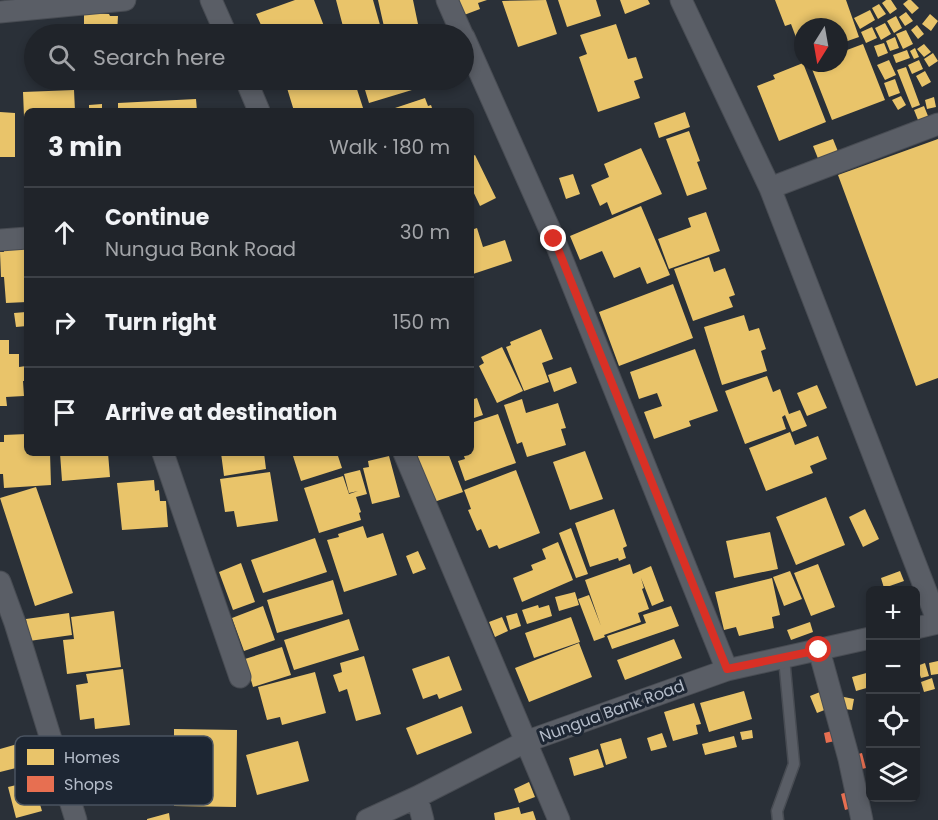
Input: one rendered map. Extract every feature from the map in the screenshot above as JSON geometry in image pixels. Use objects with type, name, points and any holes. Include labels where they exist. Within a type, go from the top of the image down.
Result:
[{"type":"street","points":[[0,12],[125,0]]},
{"type":"street","points":[[211,0],[222,24]]},
{"type":"street","points":[[447,0],[458,24]]},
{"type":"street","points":[[681,0],[770,188],[938,622],[920,627]]},
{"type":"street","points":[[474,61],[554,239],[727,669]]},
{"type":"street","points":[[250,90],[258,108]]},
{"type":"street","points":[[770,188],[938,124]]},
{"type":"street","points":[[0,240],[24,238]]},
{"type":"street","points":[[164,456],[240,677]]},
{"type":"street","points":[[405,456],[559,820]]},
{"type":"street","points":[[0,582],[8,624],[47,736]]},
{"type":"street","name":"Nungua Bank Road","points":[[367,820],[525,742],[727,669],[866,639]]},
{"type":"street","points":[[819,650],[849,759],[862,820]]},
{"type":"street","points":[[417,797],[423,820]]},
{"type":"street","points":[[71,805],[76,820]]},
{"type":"lane","points":[[778,820],[777,811],[794,764],[784,658]]},
{"type":"building: Homes","points":[[295,0],[314,0],[323,24],[261,24],[256,14]]},
{"type":"building: Homes","points":[[336,0],[373,0],[380,24],[342,24]]},
{"type":"building: Homes","points":[[378,0],[413,0],[418,24],[383,24]]},
{"type":"building: Homes","points":[[459,0],[487,0],[478,3],[480,9],[464,15]]},
{"type":"building: Homes","points":[[546,0],[557,34],[518,47],[502,1]]},
{"type":"building: Homes","points":[[558,0],[596,0],[601,16],[567,27]]},
{"type":"building: Homes","points":[[620,0],[648,0],[650,4],[625,14]]},
{"type":"building: Homes","points":[[775,0],[846,0],[859,37],[848,41],[848,18],[794,18],[794,32],[791,24],[785,26]]},
{"type":"building: Homes","points":[[891,0],[897,9],[890,14],[882,3]]},
{"type":"building: Homes","points":[[908,0],[919,8],[912,14],[903,4]]},
{"type":"building: Homes","points":[[879,4],[886,14],[878,19],[872,8]]},
{"type":"building: Homes","points":[[870,10],[875,20],[860,29],[854,18]]},
{"type":"building: Homes","points":[[906,12],[913,21],[905,26],[899,17]]},
{"type":"building: Homes","points":[[84,13],[118,16],[118,24],[84,24]]},
{"type":"building: Homes","points":[[930,14],[938,21],[931,31],[922,24]]},
{"type":"building: Homes","points":[[896,16],[902,28],[894,33],[887,21]]},
{"type":"building: Homes","points":[[885,23],[891,34],[881,40],[875,28]]},
{"type":"building: Homes","points":[[616,24],[628,59],[636,57],[643,78],[634,81],[640,98],[598,112],[579,57],[587,54],[580,35]]},
{"type":"building: Homes","points":[[917,25],[924,34],[918,39],[911,30]]},
{"type":"building: Homes","points":[[872,27],[877,38],[866,43],[861,32]]},
{"type":"building: Homes","points":[[906,30],[913,44],[903,49],[896,34]]},
{"type":"building: Homes","points":[[895,37],[899,48],[890,51],[886,41]]},
{"type":"building: Homes","points":[[884,43],[888,53],[878,57],[874,46]]},
{"type":"building: Homes","points":[[863,44],[885,100],[832,120],[813,72],[848,72],[848,50]]},
{"type":"building: Homes","points":[[924,44],[931,52],[924,57],[917,49]]},
{"type":"building: Homes","points":[[915,48],[919,57],[914,59],[910,51]]},
{"type":"building: Homes","points":[[907,50],[910,58],[896,63],[893,55]]},
{"type":"building: Homes","points":[[933,53],[938,61],[929,67],[924,59]]},
{"type":"building: Homes","points":[[889,60],[896,75],[885,80],[877,65]]},
{"type":"building: Homes","points":[[919,60],[923,69],[912,74],[908,65]]},
{"type":"building: Homes","points":[[794,67],[794,72],[807,72],[826,122],[779,141],[757,86],[775,79],[773,75]]},
{"type":"building: Homes","points":[[906,67],[920,105],[912,108],[897,70]]},
{"type":"building: Homes","points":[[925,71],[931,82],[922,87],[916,76]]},
{"type":"building: Homes","points":[[895,79],[900,93],[889,97],[884,83]]},
{"type":"building: Homes","points":[[74,90],[75,108],[24,108],[24,116],[23,92]]},
{"type":"building: Homes","points":[[288,90],[357,90],[363,108],[293,108]]},
{"type":"building: Homes","points":[[365,90],[412,90],[369,103]]},
{"type":"building: Homes","points":[[901,96],[906,105],[898,110],[892,100]]},
{"type":"building: Homes","points":[[934,97],[936,107],[927,109],[925,100]]},
{"type":"building: Homes","points":[[425,98],[428,106],[431,105],[432,108],[395,108]]},
{"type":"building: Homes","points":[[196,99],[197,108],[118,108],[118,103]]},
{"type":"building: Homes","points":[[102,104],[102,108],[89,108],[89,105]]},
{"type":"building: Homes","points":[[924,106],[930,121],[920,125],[914,110]]},
{"type":"building: Homes","points":[[0,112],[15,113],[15,157],[0,157]]},
{"type":"building: Homes","points":[[685,112],[690,127],[659,138],[654,123]]},
{"type":"building: Homes","points":[[689,131],[707,189],[687,196],[666,139]]},
{"type":"building: Homes","points":[[833,139],[839,154],[819,161],[813,146]]},
{"type":"building: Homes","points":[[938,139],[938,378],[916,386],[838,175]]},
{"type":"building: Homes","points":[[641,148],[662,194],[612,215],[607,202],[600,206],[591,185],[609,177],[604,164]]},
{"type":"building: Homes","points":[[474,156],[496,198],[480,206],[474,193]]},
{"type":"building: Homes","points":[[573,174],[580,194],[566,199],[559,178]]},
{"type":"building: Homes","points":[[641,206],[670,275],[647,284],[640,267],[614,278],[602,251],[580,260],[570,236]]},
{"type":"building: Homes","points":[[706,212],[720,251],[669,269],[658,239],[691,227],[688,218]]},
{"type":"building: Homes","points":[[477,228],[483,247],[505,240],[512,261],[474,274],[474,229]]},
{"type":"building: Homes","points":[[24,246],[24,302],[6,303],[4,277],[1,277],[0,252],[4,252],[3,247]]},
{"type":"building: Homes","points":[[709,257],[714,272],[725,268],[735,295],[729,297],[733,307],[693,321],[674,269]]},
{"type":"building: Homes","points":[[673,284],[693,338],[619,366],[599,312]]},
{"type":"building: Homes","points":[[24,312],[24,326],[16,327],[14,313]]},
{"type":"building: Homes","points":[[744,315],[749,331],[759,328],[766,349],[761,351],[767,371],[722,385],[704,327]]},
{"type":"building: Homes","points":[[541,329],[553,359],[542,363],[549,382],[524,391],[506,347],[511,345],[510,342]]},
{"type":"building: Homes","points":[[0,340],[9,340],[9,354],[19,354],[19,367],[24,366],[24,396],[6,397],[7,406],[0,406]]},
{"type":"building: Homes","points":[[502,347],[523,391],[497,403],[479,366],[484,363],[481,357]]},
{"type":"building: Homes","points":[[695,349],[718,411],[689,421],[691,426],[654,439],[644,412],[662,406],[657,393],[639,399],[630,372]]},
{"type":"building: Homes","points":[[571,367],[577,383],[554,392],[548,375]]},
{"type":"building: Homes","points":[[767,376],[773,392],[780,389],[789,414],[800,410],[807,426],[792,432],[785,415],[782,417],[786,429],[745,444],[725,391]]},
{"type":"building: Homes","points":[[817,385],[827,408],[807,416],[797,393]]},
{"type":"building: Homes","points":[[477,398],[483,415],[474,418],[474,399]]},
{"type":"building: Homes","points":[[522,399],[526,413],[558,403],[566,428],[561,429],[566,445],[527,457],[522,442],[517,444],[504,405]]},
{"type":"building: Homes","points":[[498,414],[516,463],[465,481],[458,461],[465,459],[464,456],[474,456],[474,422]]},
{"type":"building: Homes","points":[[790,432],[795,445],[818,436],[827,459],[810,466],[813,473],[766,491],[749,448]]},
{"type":"building: Homes","points":[[24,434],[24,456],[50,456],[51,485],[4,488],[3,474],[0,474],[0,442],[4,442],[4,435]]},
{"type":"building: Homes","points":[[585,451],[603,499],[570,510],[553,462]]},
{"type":"building: Homes","points":[[60,456],[108,456],[110,477],[62,481]]},
{"type":"building: Homes","points":[[221,456],[264,456],[266,469],[224,476]]},
{"type":"building: Homes","points":[[293,456],[338,456],[342,468],[301,481]]},
{"type":"building: Homes","points":[[389,456],[400,497],[372,504],[363,468],[369,467],[368,461]]},
{"type":"building: Homes","points":[[417,456],[449,456],[463,492],[434,502]]},
{"type":"building: Homes","points":[[360,470],[367,494],[356,497],[361,520],[319,533],[304,488],[343,476],[349,494],[358,491],[349,493],[344,474]]},
{"type":"building: Homes","points":[[516,470],[540,533],[499,549],[497,545],[489,548],[481,529],[477,531],[468,510],[471,509],[464,490]]},
{"type":"building: Homes","points":[[270,472],[278,521],[237,527],[234,511],[225,512],[220,479]]},
{"type":"building: Homes","points":[[154,480],[155,491],[159,490],[160,501],[166,501],[168,527],[122,530],[117,483]]},
{"type":"building: Homes","points":[[36,487],[73,593],[35,606],[0,498]]},
{"type":"building: Homes","points":[[826,497],[845,545],[796,565],[776,517]]},
{"type":"building: Homes","points":[[614,509],[627,546],[623,548],[626,558],[619,561],[618,558],[590,567],[575,523]]},
{"type":"building: Homes","points":[[865,509],[879,539],[863,547],[849,517]]},
{"type":"building: Homes","points":[[363,526],[367,538],[383,533],[397,575],[344,592],[327,540]]},
{"type":"building: Homes","points":[[571,528],[588,574],[576,578],[559,533]]},
{"type":"building: Homes","points":[[770,532],[778,569],[734,578],[726,541]]},
{"type":"building: Homes","points":[[315,538],[327,572],[263,593],[251,560]]},
{"type":"building: Homes","points":[[558,542],[573,580],[522,602],[513,578],[533,570],[531,565],[546,559],[542,549]]},
{"type":"building: Homes","points":[[418,551],[426,569],[413,574],[406,556]]},
{"type":"building: Homes","points":[[241,563],[255,602],[233,610],[219,572]]},
{"type":"building: Homes","points":[[630,564],[633,574],[651,566],[664,601],[652,606],[641,578],[649,609],[638,613],[641,622],[604,635],[605,637],[594,641],[578,599],[589,595],[601,626],[585,580]]},
{"type":"building: Homes","points":[[818,564],[835,607],[811,616],[794,573]]},
{"type":"building: Homes","points":[[790,571],[802,599],[784,606],[773,577]]},
{"type":"building: Homes","points":[[900,571],[904,581],[883,586],[881,578]]},
{"type":"building: Homes","points":[[772,578],[780,615],[772,617],[774,628],[739,636],[736,627],[724,630],[715,592]]},
{"type":"building: Homes","points":[[333,580],[343,614],[277,633],[267,600]]},
{"type":"building: Homes","points":[[575,592],[579,605],[559,611],[555,597]]},
{"type":"building: Homes","points":[[538,605],[539,608],[549,605],[552,616],[527,624],[522,610]]},
{"type":"building: Homes","points":[[263,606],[275,640],[244,651],[232,618]]},
{"type":"building: Homes","points":[[671,606],[679,626],[612,649],[607,636],[646,623],[643,615]]},
{"type":"building: Homes","points":[[114,611],[121,667],[67,674],[63,640],[74,639],[71,617]]},
{"type":"building: Homes","points":[[69,613],[72,635],[29,641],[26,619]]},
{"type":"building: Homes","points":[[517,613],[521,626],[510,630],[506,616]]},
{"type":"building: Homes","points":[[502,617],[508,631],[495,637],[489,622]]},
{"type":"building: Homes","points":[[571,617],[580,642],[534,658],[525,633]]},
{"type":"building: Homes","points":[[349,619],[359,650],[294,670],[284,640]]},
{"type":"building: Homes","points":[[810,622],[813,632],[791,640],[787,630]]},
{"type":"building: Homes","points":[[674,639],[682,658],[625,680],[617,660]]},
{"type":"building: Homes","points":[[579,643],[592,677],[529,702],[515,668]]},
{"type":"building: Homes","points":[[282,647],[291,675],[253,687],[245,659]]},
{"type":"building: Homes","points":[[364,656],[381,714],[356,721],[347,689],[339,692],[333,675],[342,672],[340,663]]},
{"type":"building: Homes","points":[[449,656],[462,690],[439,699],[437,694],[423,699],[412,669]]},
{"type":"building: Homes","points":[[938,661],[938,674],[931,675],[929,663]]},
{"type":"building: Homes","points":[[925,663],[929,676],[921,678],[920,665]]},
{"type":"building: Homes","points":[[123,669],[130,725],[95,729],[94,718],[80,720],[76,685],[88,683],[86,674]]},
{"type":"building: Homes","points":[[315,672],[326,713],[282,725],[280,717],[267,720],[258,687]]},
{"type":"building: Homes","points":[[866,673],[866,688],[856,691],[852,677]]},
{"type":"building: Homes","points":[[932,678],[935,689],[924,692],[921,682]]},
{"type":"building: Homes","points":[[744,691],[752,719],[709,732],[700,703]]},
{"type":"building: Homes","points":[[820,692],[827,709],[817,713],[810,696]]},
{"type":"building: Homes","points":[[839,696],[854,699],[852,710],[838,708]]},
{"type":"building: Homes","points":[[694,703],[701,724],[696,725],[698,734],[673,741],[664,712]]},
{"type":"building: Homes","points":[[462,706],[472,733],[417,755],[406,728]]},
{"type":"building: Homes","points":[[174,729],[237,730],[236,807],[174,806],[213,805],[213,736],[174,736]]},
{"type":"building: Homes","points":[[752,730],[753,738],[742,740],[740,732]]},
{"type":"building: Homes","points":[[662,733],[667,747],[651,751],[647,738]]},
{"type":"building: Homes","points":[[734,736],[737,747],[705,755],[702,744]]},
{"type":"building: Homes","points":[[621,738],[627,758],[606,765],[600,744]]},
{"type":"building: Homes","points":[[298,741],[309,781],[257,795],[246,755]]},
{"type":"building: Homes","points":[[15,745],[15,768],[0,772],[0,749]]},
{"type":"building: Homes","points":[[598,749],[604,767],[574,776],[569,758]]},
{"type":"building: Homes","points":[[529,782],[535,797],[519,803],[514,789]]},
{"type":"building: Homes","points":[[15,785],[15,805],[40,805],[42,811],[16,818],[8,787]]},
{"type":"building: Homes","points":[[519,807],[521,814],[533,811],[536,820],[495,820],[494,813]]},
{"type":"building: Homes","points":[[169,813],[170,820],[147,820],[147,819]]},
{"type":"building: Shops","points":[[832,731],[835,741],[826,743],[824,733]]},
{"type":"building: Shops","points":[[862,753],[866,768],[858,770],[854,755]]},
{"type":"building: Shops","points":[[847,792],[852,808],[845,810],[841,794]]},
{"type":"route","points":[[554,239],[727,669],[819,650]]}]
